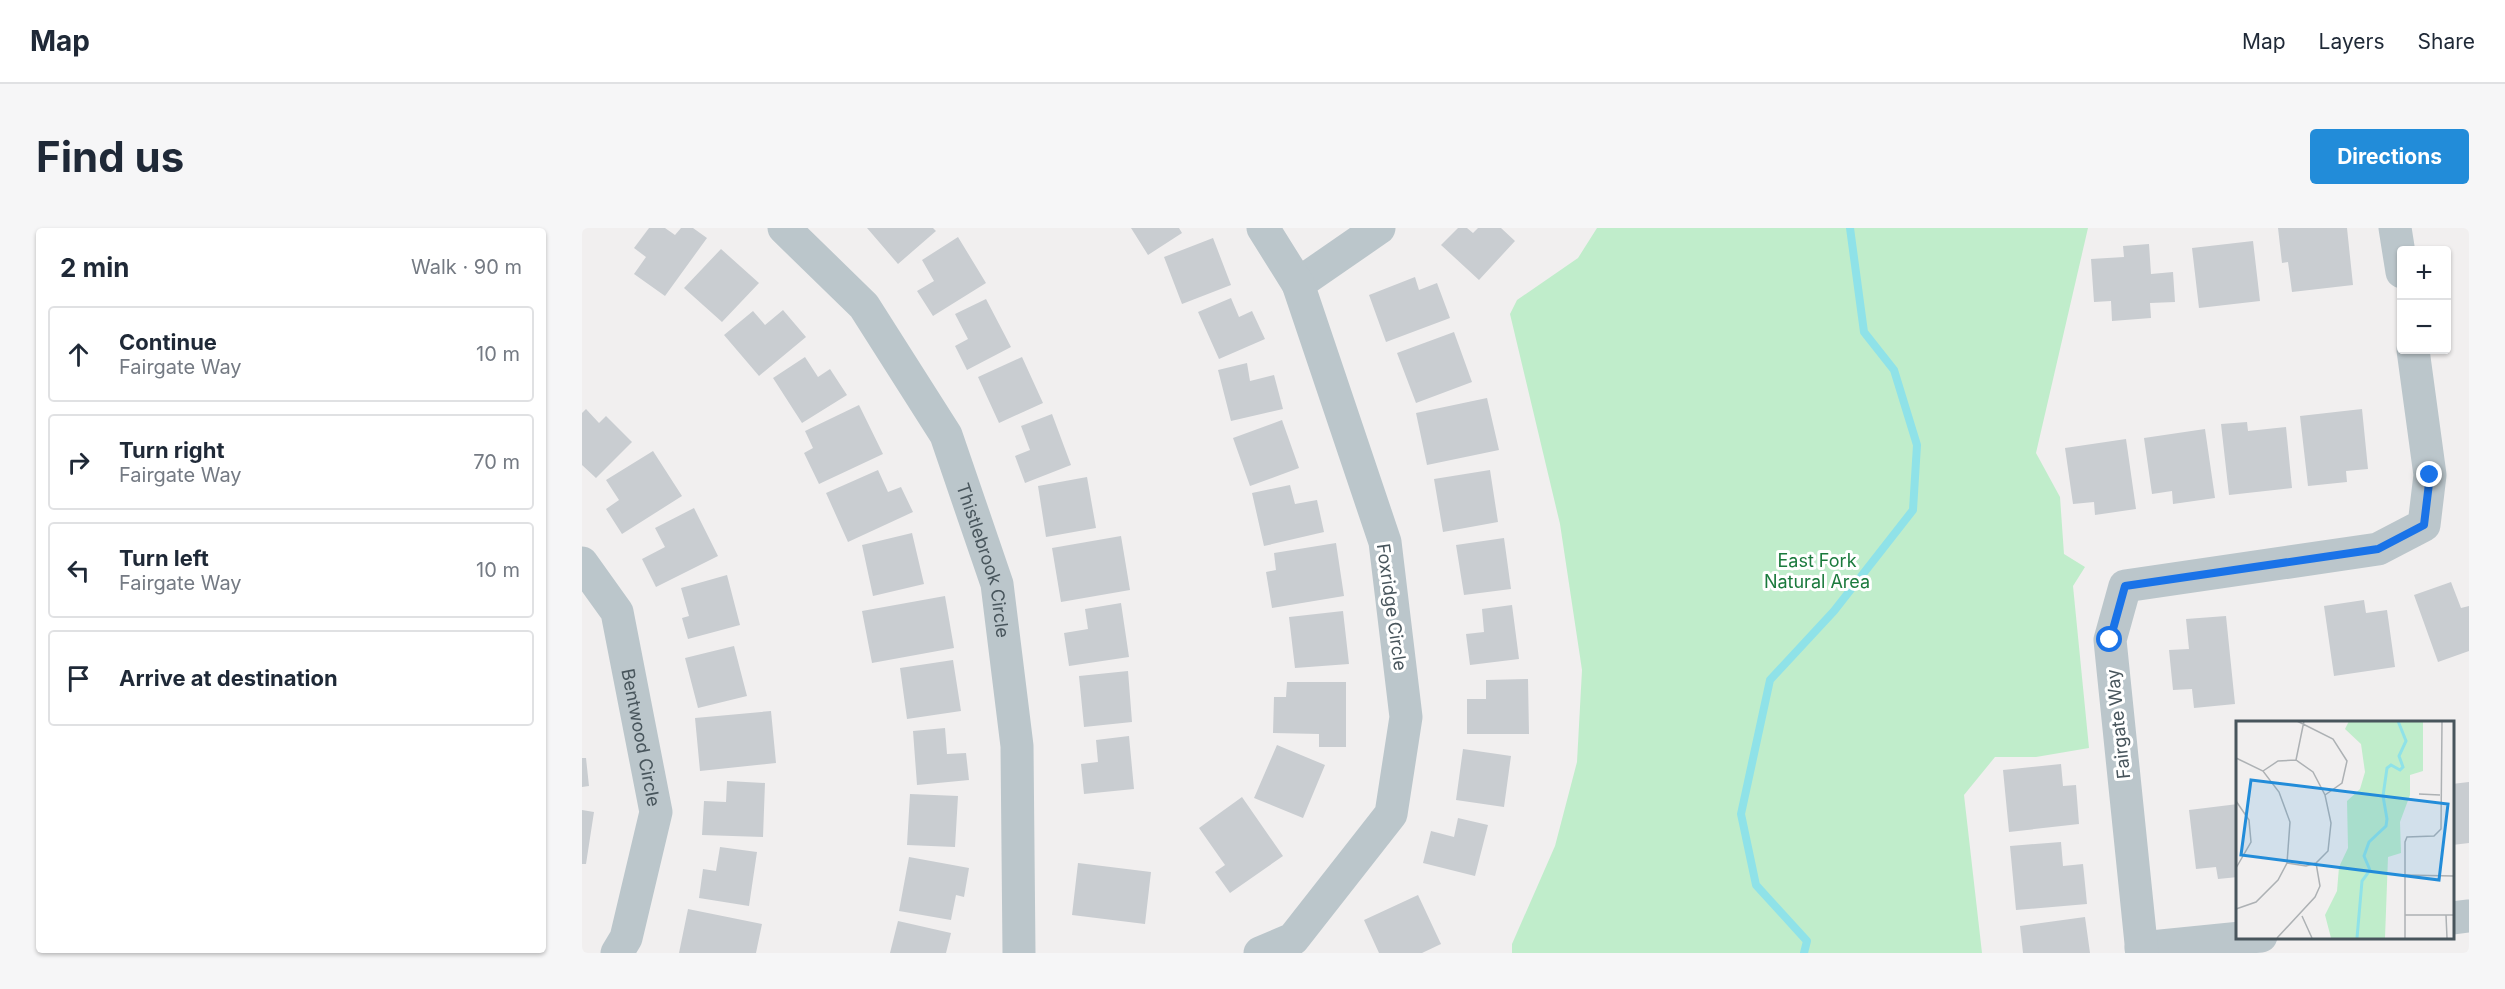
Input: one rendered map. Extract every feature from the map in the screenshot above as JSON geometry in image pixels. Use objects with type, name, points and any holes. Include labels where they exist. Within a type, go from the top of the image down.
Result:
[{"type":"street","name":"Thistlebrook Circle","points":[[784,228],[864,306],[946,435],[997,584],[1017,746],[1019,953]]},
{"type":"street","name":"Foxridge Circle","points":[[1260,953],[1296,946],[1391,814],[1406,717],[1385,542],[1298,284],[1263,228]]},
{"type":"street","points":[[1298,284],[1379,228]]},
{"type":"street","points":[[2395,228],[2398,246]]},
{"type":"street","name":"Fairgate Way","points":[[2142,951],[2110,640],[2125,586],[2378,549],[2424,525],[2430,475],[2413,354]]},
{"type":"street","name":"Bentwood Circle","points":[[582,563],[617,612],[656,812],[626,938],[617,953]]},
{"type":"street","points":[[2454,918],[2469,916]]},
{"type":"street","points":[[2142,951],[2244,938]]},
{"type":"green space","name":"East Fork Natural Area","points":[[1597,228],[2088,228],[2036,453],[2060,497],[2064,554],[2085,567],[2073,586],[2089,748],[2036,757],[1995,757],[1964,795],[1982,953],[1512,953],[1512,944],[1555,846],[1577,762],[1582,670],[1560,524],[1510,314],[1517,300],[1578,258]]},
{"type":"building","points":[[649,228],[665,228],[675,235],[681,228],[693,228],[707,238],[665,296],[634,274],[646,257],[634,248]]},
{"type":"building","points":[[867,228],[933,228],[936,231],[898,264]]},
{"type":"building","points":[[1131,228],[1179,228],[1182,233],[1148,255]]},
{"type":"building","points":[[1458,228],[1467,228],[1473,233],[1478,228],[1501,228],[1515,241],[1479,280],[1441,245]]},
{"type":"building","points":[[2278,228],[2347,228],[2353,285],[2292,292],[2288,262],[2282,263]]},
{"type":"building","points":[[958,237],[986,283],[933,316],[917,291],[934,281],[922,260]]},
{"type":"building","points":[[1213,238],[1231,285],[1182,304],[1164,257]]},
{"type":"building","points":[[2253,241],[2260,301],[2199,308],[2192,248]]},
{"type":"building","points":[[2149,244],[2151,274],[2173,272],[2175,302],[2150,303],[2151,318],[2112,321],[2111,301],[2094,302],[2091,259],[2124,257],[2123,246]]},
{"type":"building","points":[[721,249],[759,283],[722,322],[684,288]]},
{"type":"building","points":[[1415,277],[1419,290],[1437,283],[1450,318],[1386,342],[1369,295]]},
{"type":"building","points":[[1231,298],[1239,317],[1252,311],[1265,339],[1219,359],[1198,312]]},
{"type":"building","points":[[986,299],[1011,347],[967,370],[955,346],[968,339],[955,314]]},
{"type":"building","points":[[783,310],[806,337],[759,376],[724,335],[753,311],[765,325]]},
{"type":"building","points":[[1454,332],[1472,382],[1416,403],[1397,353]]},
{"type":"building","points":[[805,357],[818,377],[830,369],[847,395],[802,423],[773,378]]},
{"type":"building","points":[[1022,357],[1043,403],[999,423],[978,377]]},
{"type":"building","points":[[1247,363],[1250,381],[1274,375],[1283,409],[1231,421],[1218,370]]},
{"type":"building","points":[[1487,398],[1499,450],[1427,465],[1416,413]]},
{"type":"building","points":[[859,405],[883,454],[819,484],[804,453],[813,448],[805,431]]},
{"type":"building","points":[[586,409],[599,423],[606,416],[632,442],[596,478],[582,465],[582,413]]},
{"type":"building","points":[[2362,409],[2368,469],[2346,471],[2347,482],[2308,486],[2300,416]]},
{"type":"building","points":[[1052,414],[1071,465],[1025,483],[1015,456],[1030,450],[1021,426]]},
{"type":"building","points":[[1282,420],[1299,468],[1250,486],[1233,438]]},
{"type":"building","points":[[2247,422],[2248,431],[2286,427],[2292,488],[2229,495],[2221,424]]},
{"type":"building","points":[[2205,429],[2215,498],[2173,504],[2172,491],[2152,494],[2144,438]]},
{"type":"building","points":[[2126,439],[2136,509],[2095,515],[2094,502],[2073,504],[2065,448]]},
{"type":"building","points":[[653,451],[682,496],[622,534],[606,509],[619,500],[606,480]]},
{"type":"building","points":[[878,470],[888,492],[901,487],[913,512],[848,542],[826,493]]},
{"type":"building","points":[[1490,470],[1498,522],[1443,532],[1434,479]]},
{"type":"building","points":[[1087,477],[1096,528],[1046,537],[1038,486]]},
{"type":"building","points":[[1290,485],[1295,504],[1317,500],[1324,532],[1264,546],[1252,493]]},
{"type":"building","points":[[694,508],[718,556],[656,587],[642,559],[665,547],[655,528]]},
{"type":"building","points":[[912,533],[924,584],[873,596],[862,545]]},
{"type":"building","points":[[1121,536],[1130,590],[1061,602],[1052,548]]},
{"type":"building","points":[[1504,538],[1511,589],[1464,595],[1456,545]]},
{"type":"building","points":[[1336,543],[1344,596],[1272,608],[1266,572],[1276,570],[1274,553]]},
{"type":"building","points":[[727,575],[740,625],[688,639],[682,618],[689,616],[681,588]]},
{"type":"building","points":[[2451,582],[2461,608],[2469,606],[2469,651],[2438,662],[2414,595]]},
{"type":"building","points":[[945,596],[954,648],[872,663],[862,611]]},
{"type":"building","points":[[2364,600],[2366,613],[2387,610],[2395,667],[2334,676],[2324,606]]},
{"type":"building","points":[[1121,603],[1129,657],[1069,666],[1064,633],[1088,629],[1085,609]]},
{"type":"building","points":[[1512,605],[1519,659],[1470,665],[1466,634],[1484,632],[1482,609]]},
{"type":"building","points":[[1343,611],[1349,664],[1295,668],[1289,617]]},
{"type":"building","points":[[2226,616],[2235,704],[2194,708],[2192,689],[2173,690],[2169,650],[2189,649],[2186,619]]},
{"type":"building","points":[[734,646],[747,696],[698,708],[685,658]]},
{"type":"building","points":[[953,660],[961,711],[907,719],[900,668]]},
{"type":"building","points":[[1128,671],[1132,722],[1084,727],[1079,676]]},
{"type":"building","points":[[1528,679],[1529,734],[1467,734],[1467,699],[1486,699],[1486,680]]},
{"type":"building","points":[[1287,682],[1346,682],[1346,747],[1319,747],[1319,734],[1273,733],[1274,697],[1286,697]]},
{"type":"building","points":[[771,711],[776,763],[700,771],[695,718]]},
{"type":"building","points":[[945,728],[947,754],[966,753],[969,780],[917,785],[913,731]]},
{"type":"building","points":[[1129,736],[1134,789],[1084,794],[1081,764],[1098,762],[1096,740]]},
{"type":"building","points":[[1277,745],[1325,765],[1303,818],[1254,798]]},
{"type":"building","points":[[1463,749],[1511,756],[1504,807],[1456,800]]},
{"type":"building","points":[[582,758],[586,758],[589,786],[582,787]]},
{"type":"building","points":[[2061,764],[2063,786],[2076,785],[2079,824],[2009,832],[2003,770]]},
{"type":"building","points":[[727,781],[765,783],[763,837],[702,835],[704,801],[726,802]]},
{"type":"building","points":[[2469,782],[2469,843],[2454,845],[2454,784]]},
{"type":"building","points":[[910,794],[958,796],[955,847],[907,845]]},
{"type":"building","points":[[1242,797],[1283,856],[1230,893],[1215,872],[1225,865],[1199,828]]},
{"type":"building","points":[[2236,804],[2236,877],[2218,879],[2216,867],[2196,869],[2189,810]]},
{"type":"building","points":[[582,810],[594,812],[586,864],[582,864]]},
{"type":"building","points":[[1458,818],[1488,825],[1475,876],[1423,863],[1431,831],[1454,837]]},
{"type":"building","points":[[2061,842],[2063,866],[2083,864],[2087,904],[2016,910],[2010,846]]},
{"type":"building","points":[[720,847],[757,852],[749,906],[699,898],[703,869],[716,871]]},
{"type":"building","points":[[909,857],[969,868],[964,897],[956,895],[951,920],[899,911]]},
{"type":"building","points":[[1078,863],[1151,872],[1145,924],[1072,915]]},
{"type":"building","points":[[1418,895],[1441,944],[1422,953],[1379,953],[1364,920]]},
{"type":"building","points":[[688,909],[762,924],[756,953],[679,953]]},
{"type":"building","points":[[2085,917],[2090,953],[2023,953],[2020,926]]},
{"type":"building","points":[[898,921],[951,933],[946,953],[890,953]]},
{"type":"waterway","points":[[1804,953],[1807,941],[1756,885],[1741,814],[1770,680],[1834,611],[1913,510],[1917,445],[1894,370],[1864,332],[1850,228]]},
{"type":"route","points":[[2110,640],[2125,586],[2378,549],[2424,525],[2430,475]]}]
